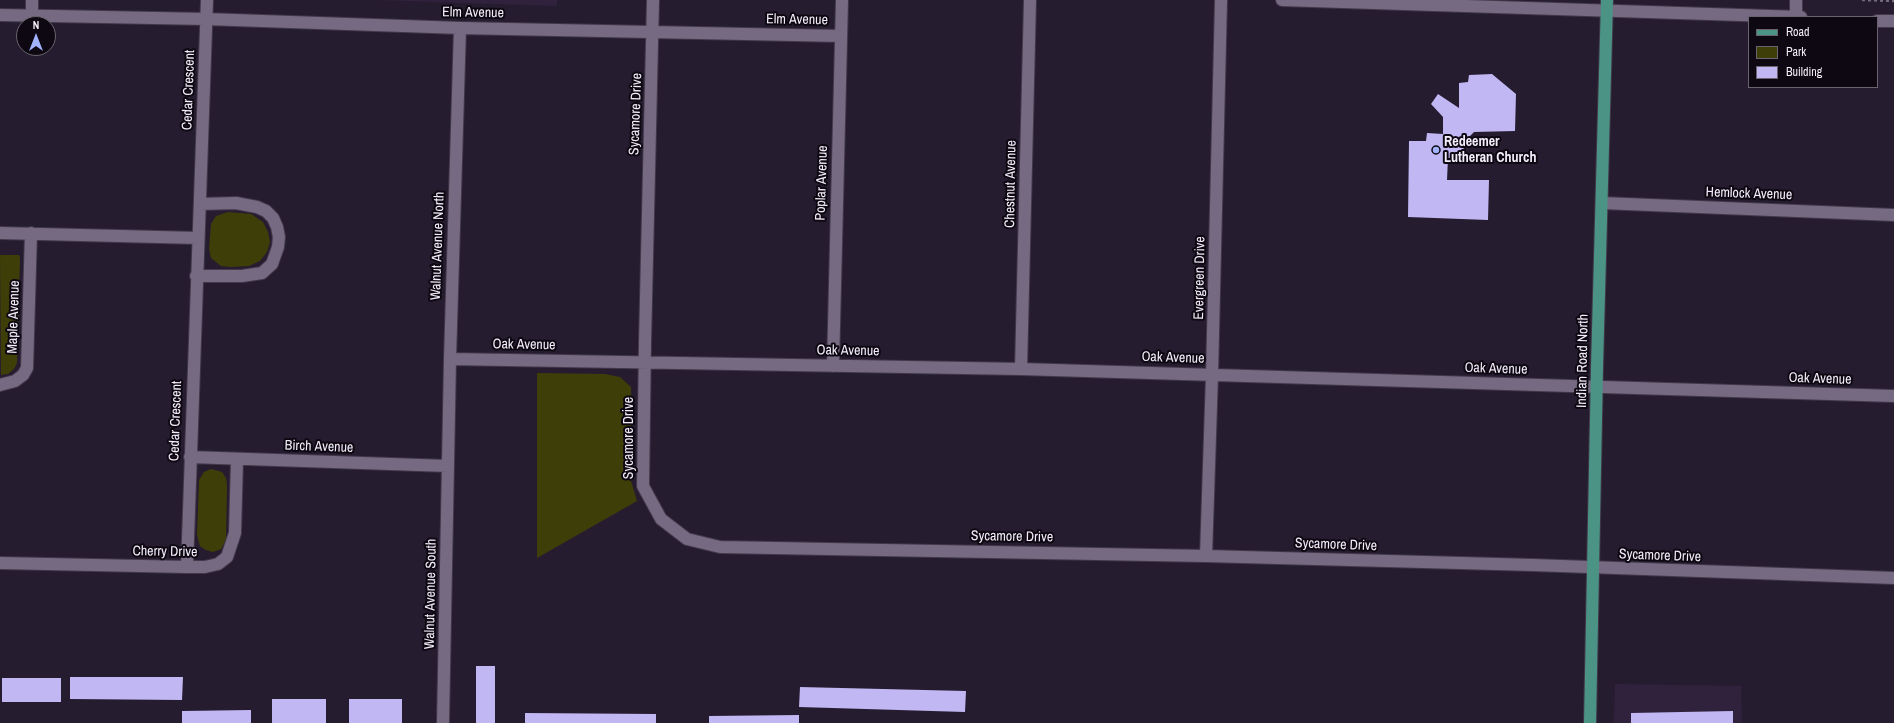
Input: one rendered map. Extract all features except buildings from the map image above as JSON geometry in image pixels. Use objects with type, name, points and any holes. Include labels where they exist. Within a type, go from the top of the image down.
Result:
[{"type":"main road","name":"Indian Road North","points":[[1590,723],[1607,6]]},
{"type":"street","points":[[32,0],[32,16]]},
{"type":"street","name":"Cedar Crescent","points":[[187,567],[206,0]]},
{"type":"street","name":"Sycamore Drive","points":[[654,0],[644,362],[643,486],[661,519],[688,539],[720,547],[1206,556],[1533,565],[1894,578]]},
{"type":"street","name":"Poplar Avenue","points":[[833,366],[842,0]]},
{"type":"street","name":"Chestnut Avenue","points":[[1021,369],[1030,0]]},
{"type":"street","name":"Evergreen Drive","points":[[1206,556],[1221,0]]},
{"type":"street","points":[[1282,0],[1607,6],[1779,16]]},
{"type":"street","points":[[1796,0],[1796,16]]},
{"type":"street","name":"Elm Avenue","points":[[0,15],[32,16]]},
{"type":"street","name":"Elm Avenue","points":[[56,16],[206,19],[460,28],[841,36]]},
{"type":"street","points":[[1878,21],[1894,22]]},
{"type":"street","name":"Walnut Avenue North","points":[[448,466],[460,28]]},
{"type":"street","points":[[196,276],[242,276],[262,272],[272,264],[278,247],[279,237],[273,218],[266,211],[257,207],[236,203],[200,204]]},
{"type":"street","name":"Hemlock Avenue","points":[[1602,203],[1894,215]]},
{"type":"street","points":[[0,233],[198,238]]},
{"type":"street","name":"Maple Avenue","points":[[0,385],[15,381],[22,375],[26,368],[31,233]]},
{"type":"street","name":"Oak Avenue","points":[[450,359],[1021,369],[1894,396]]},
{"type":"street","name":"Birch Avenue","points":[[190,458],[448,466]]},
{"type":"street","name":"Cherry Drive","points":[[0,563],[187,567],[205,567],[218,564],[227,557],[235,533],[238,460]]},
{"type":"street","name":"Walnut Avenue South","points":[[443,723],[448,466]]},
{"type":"path","points":[[1862,0],[1894,1]]},
{"type":"shaded area","points":[[377,0],[557,0],[557,6]]},
{"type":"shaded area","points":[[1615,684],[1741,686],[1742,723],[1614,723]]},
{"type":"green space","points":[[228,212],[251,214],[263,222],[268,232],[270,242],[267,252],[260,261],[249,266],[231,267],[221,266],[211,258],[209,249],[211,224],[216,216]]},
{"type":"green space","points":[[0,255],[19,255],[20,258],[17,363],[14,369],[8,374],[1,375]]},
{"type":"green space","points":[[537,373],[605,374],[620,377],[631,387],[631,481],[637,501],[537,558]]},
{"type":"green space","points":[[211,469],[222,472],[226,478],[227,485],[226,540],[221,549],[213,552],[200,546],[197,535],[199,480],[204,472]]},
{"type":"place","name":"Redeemer Lutheran Church","points":[[1436,150]]}]
